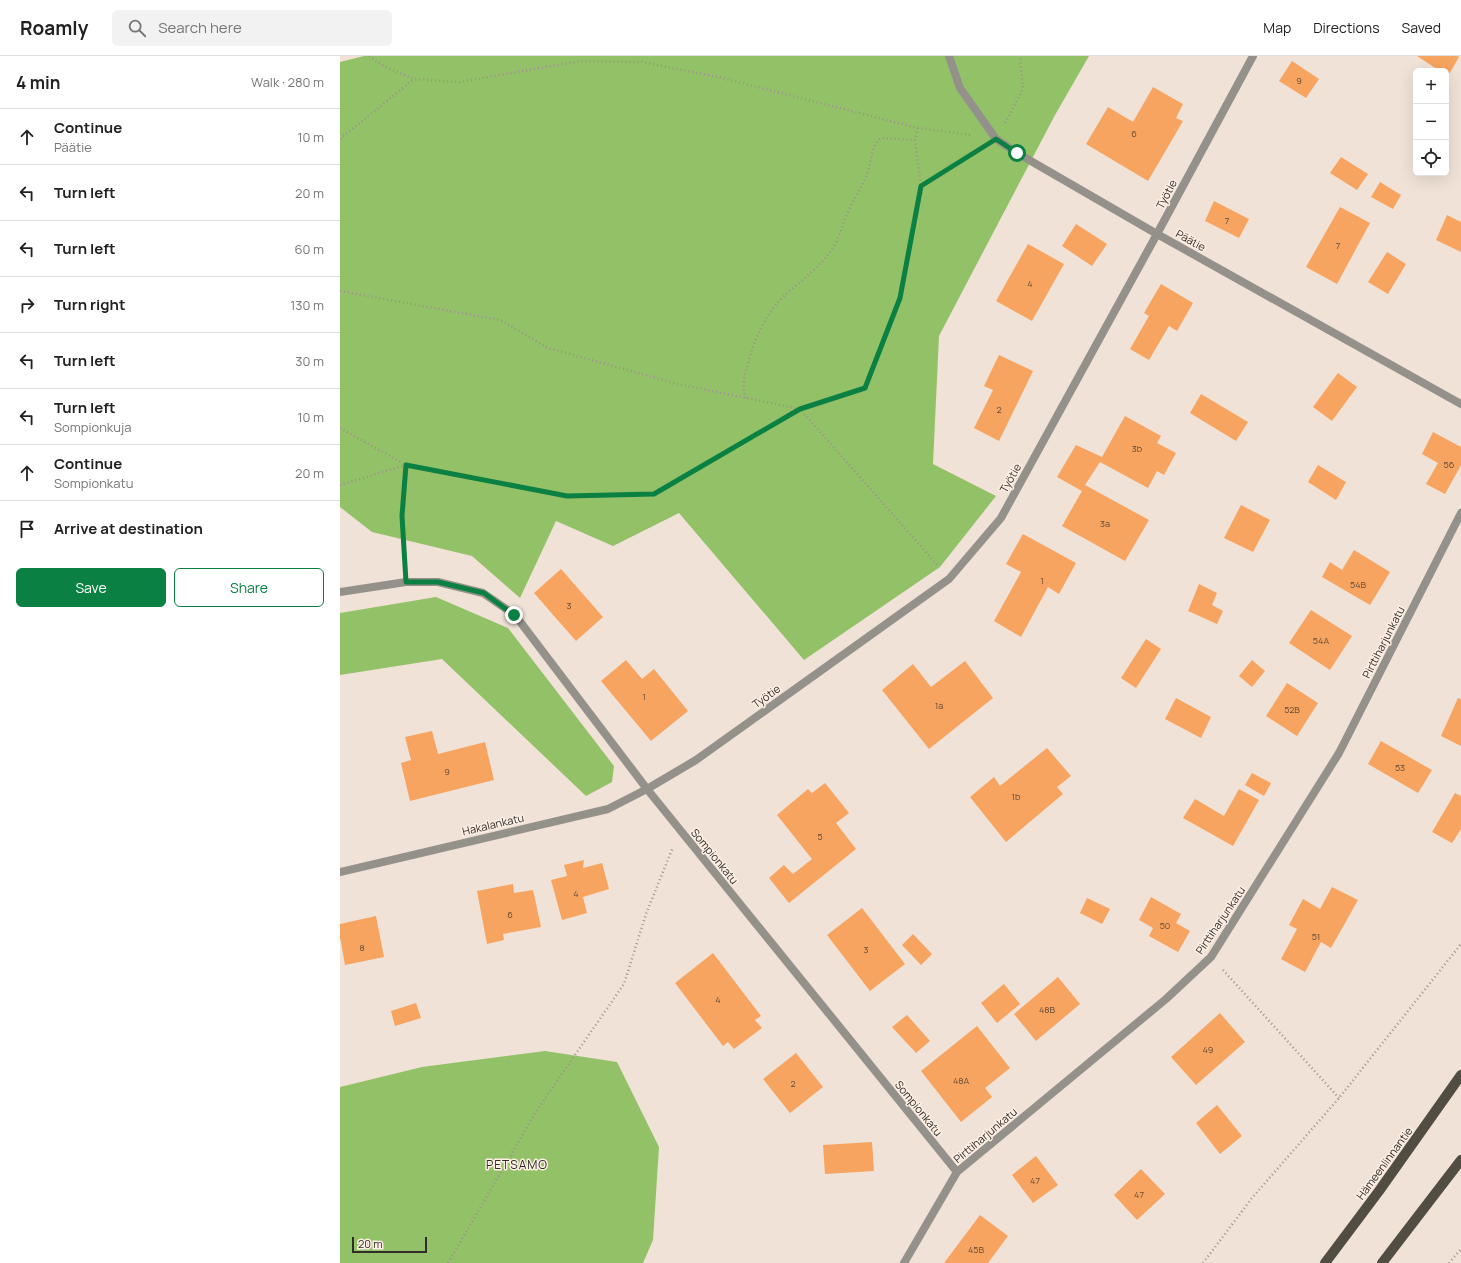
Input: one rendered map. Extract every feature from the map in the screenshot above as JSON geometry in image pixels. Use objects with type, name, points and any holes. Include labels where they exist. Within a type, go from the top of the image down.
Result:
[{"type":"main road","name":"Hämeenlinnantie","points":[[1325,1263],[1379,1191],[1461,1075]]},
{"type":"main road","points":[[1382,1263],[1461,1160]]},
{"type":"street","name":"Päätie","points":[[949,56],[960,88],[996,139],[1017,153],[1157,234],[1461,404]]},
{"type":"street","name":"Työtie","points":[[647,789],[696,760],[950,579],[1001,518],[1253,56]]},
{"type":"street","name":"Pirttiharjunkatu","points":[[904,1263],[957,1172],[1166,999],[1211,957],[1339,752],[1461,513]]},
{"type":"street","name":"Sompionkatu","points":[[340,592],[406,582],[438,582],[484,593],[514,615],[647,789],[957,1172]]},
{"type":"street","name":"Hakalankatu","points":[[340,872],[608,809],[647,789]]},
{"type":"path","points":[[369,56],[385,67],[414,79],[460,82],[580,61],[642,62],[718,77],[918,128],[996,139]]},
{"type":"path","points":[[921,186],[996,139],[1023,89],[1020,56]]},
{"type":"path","points":[[340,139],[414,79]]},
{"type":"path","points":[[340,428],[406,465],[567,496],[654,494],[800,409],[865,388],[900,298],[921,186],[915,140],[918,128]]},
{"type":"path","points":[[746,398],[742,388],[750,354],[759,332],[781,300],[815,268],[828,254],[838,239],[849,209],[867,176],[876,143],[881,138],[915,140]]},
{"type":"path","points":[[340,291],[500,320],[548,348],[678,384],[800,409],[950,579]]},
{"type":"path","points":[[340,485],[406,465]]},
{"type":"path","points":[[406,465],[402,516],[406,582]]},
{"type":"path","points":[[448,1263],[537,1110],[624,984],[646,914],[680,830]]},
{"type":"path","points":[[1203,1263],[1252,1198],[1339,1098],[1461,944]]},
{"type":"path","points":[[1211,957],[1339,1098]]},
{"type":"path","points":[[1449,1263],[1461,1249]]},
{"type":"green space","points":[[364,56],[1089,56],[1055,115],[939,336],[933,464],[996,496],[940,567],[804,660],[679,513],[613,546],[556,521],[520,598],[472,556],[372,532],[340,507],[340,62]]},
{"type":"green space","points":[[436,597],[508,628],[614,766],[612,782],[586,796],[442,659],[340,675],[340,613]]},
{"type":"green space","points":[[545,1051],[617,1062],[659,1147],[653,1240],[643,1263],[340,1263],[340,1087],[422,1067]]},
{"type":"building","points":[[1417,56],[1459,57],[1449,74],[1449,68],[1435,68]]},
{"type":"building","points":[[1292,61],[1319,79],[1306,98],[1279,81]]},
{"type":"building","points":[[1153,87],[1183,104],[1176,118],[1183,121],[1148,181],[1086,144],[1108,107],[1133,122]]},
{"type":"building","points":[[1341,157],[1368,174],[1357,190],[1330,173]]},
{"type":"building","points":[[1380,182],[1401,195],[1393,209],[1371,197]]},
{"type":"building","points":[[1214,201],[1249,219],[1239,238],[1205,221]]},
{"type":"building","points":[[1340,207],[1370,223],[1337,284],[1306,267]]},
{"type":"building","points":[[1447,215],[1461,222],[1461,252],[1436,240]]},
{"type":"building","points":[[1076,224],[1107,244],[1092,266],[1062,246]]},
{"type":"building","points":[[1028,244],[1064,264],[1032,321],[996,301]]},
{"type":"building","points":[[1387,252],[1406,264],[1388,294],[1368,282]]},
{"type":"building","points":[[1161,284],[1193,303],[1177,331],[1169,326],[1149,360],[1130,349],[1149,316],[1144,313]]},
{"type":"building","points":[[999,355],[1033,371],[999,441],[974,428],[993,390],[984,386]]},
{"type":"building","points":[[1338,373],[1357,387],[1332,421],[1313,407]]},
{"type":"building","points":[[1201,394],[1248,422],[1236,441],[1190,413]]},
{"type":"building","points":[[1125,416],[1161,436],[1157,443],[1176,453],[1164,475],[1157,471],[1148,488],[1100,462],[1085,485],[1149,520],[1125,561],[1062,526],[1082,491],[1057,477],[1076,445],[1102,457]]},
{"type":"building","points":[[1433,432],[1461,447],[1461,465],[1445,494],[1426,484],[1438,463],[1422,454]]},
{"type":"building","points":[[1318,465],[1346,482],[1336,500],[1308,482]]},
{"type":"building","points":[[1241,505],[1270,520],[1253,552],[1224,538]]},
{"type":"building","points":[[1023,534],[1076,563],[1059,594],[1048,587],[1021,637],[994,621],[1021,572],[1006,564]]},
{"type":"building","points":[[1354,550],[1390,572],[1370,605],[1322,577],[1330,562],[1342,570]]},
{"type":"building","points":[[561,569],[603,617],[576,641],[534,593]]},
{"type":"building","points":[[1199,584],[1217,593],[1212,605],[1223,611],[1217,624],[1188,611]]},
{"type":"building","points":[[1311,610],[1352,636],[1330,670],[1289,643]]},
{"type":"building","points":[[1146,639],[1161,649],[1136,688],[1121,678]]},
{"type":"building","points":[[626,660],[642,679],[654,669],[688,711],[651,741],[601,681]]},
{"type":"building","points":[[1252,660],[1265,671],[1252,687],[1239,676]]},
{"type":"building","points":[[965,661],[993,698],[929,749],[882,690],[913,664],[931,687]]},
{"type":"building","points":[[1287,683],[1318,703],[1297,736],[1266,716]]},
{"type":"building","points":[[1176,698],[1211,717],[1201,738],[1165,719]]},
{"type":"building","points":[[1458,698],[1461,699],[1461,746],[1441,736]]},
{"type":"building","points":[[432,731],[438,754],[485,742],[494,780],[410,801],[401,763],[411,760],[405,737]]},
{"type":"building","points":[[1381,741],[1432,770],[1418,793],[1368,764]]},
{"type":"building","points":[[1047,748],[1071,776],[1057,787],[1063,794],[1006,842],[970,797],[994,777],[1000,786]]},
{"type":"building","points":[[1252,773],[1271,783],[1264,796],[1245,785]]},
{"type":"building","points":[[825,783],[849,813],[836,823],[856,849],[789,903],[769,878],[784,865],[793,874],[812,859],[777,815],[808,789],[812,793]]},
{"type":"building","points":[[1239,789],[1259,800],[1233,846],[1183,818],[1195,799],[1224,816]]},
{"type":"building","points":[[1455,793],[1461,796],[1461,829],[1452,843],[1432,832]]},
{"type":"building","points":[[584,860],[583,868],[602,863],[609,889],[583,897],[587,913],[562,920],[551,880],[567,876],[564,865]]},
{"type":"building","points":[[513,884],[514,893],[533,890],[541,927],[503,934],[504,940],[487,944],[477,891]]},
{"type":"building","points":[[1332,887],[1358,900],[1331,948],[1321,942],[1305,972],[1281,959],[1297,929],[1289,925],[1303,899],[1320,909]]},
{"type":"building","points":[[1151,897],[1181,914],[1176,923],[1190,931],[1178,952],[1149,936],[1153,928],[1139,920]]},
{"type":"building","points":[[1087,898],[1110,909],[1102,924],[1080,913]]},
{"type":"building","points":[[862,908],[905,964],[870,991],[827,935]]},
{"type":"building","points":[[376,916],[384,957],[345,965],[340,937],[340,924]]},
{"type":"building","points":[[913,934],[932,954],[921,965],[902,945]]},
{"type":"building","points":[[713,953],[761,1016],[755,1020],[762,1028],[734,1049],[728,1042],[723,1046],[675,983]]},
{"type":"building","points":[[1058,977],[1080,1004],[1036,1041],[1014,1014]]},
{"type":"building","points":[[1004,984],[1020,1004],[997,1023],[981,1003]]},
{"type":"building","points":[[416,1003],[421,1018],[395,1026],[391,1011]]},
{"type":"building","points":[[1220,1013],[1245,1042],[1196,1085],[1171,1057]]},
{"type":"building","points":[[907,1015],[930,1041],[916,1053],[892,1027]]},
{"type":"building","points":[[977,1026],[1010,1068],[985,1088],[992,1097],[961,1122],[921,1071]]},
{"type":"building","points":[[796,1053],[823,1087],[790,1113],[763,1079]]},
{"type":"building","points":[[1217,1105],[1242,1136],[1220,1154],[1196,1123]]},
{"type":"building","points":[[872,1142],[874,1171],[825,1174],[823,1145]]},
{"type":"building","points":[[1036,1156],[1058,1185],[1033,1203],[1012,1175]]},
{"type":"building","points":[[1141,1169],[1165,1194],[1137,1220],[1114,1195]]},
{"type":"building","points":[[980,1215],[1008,1236],[988,1263],[944,1263]]},
{"type":"district","name":"PETSAMO","points":[[517,1164]]},
{"type":"route","points":[[514,615],[484,593],[438,582],[406,582],[402,516],[406,465],[567,496],[654,494],[800,409],[865,388],[900,298],[921,186],[996,139],[1017,153]]}]
